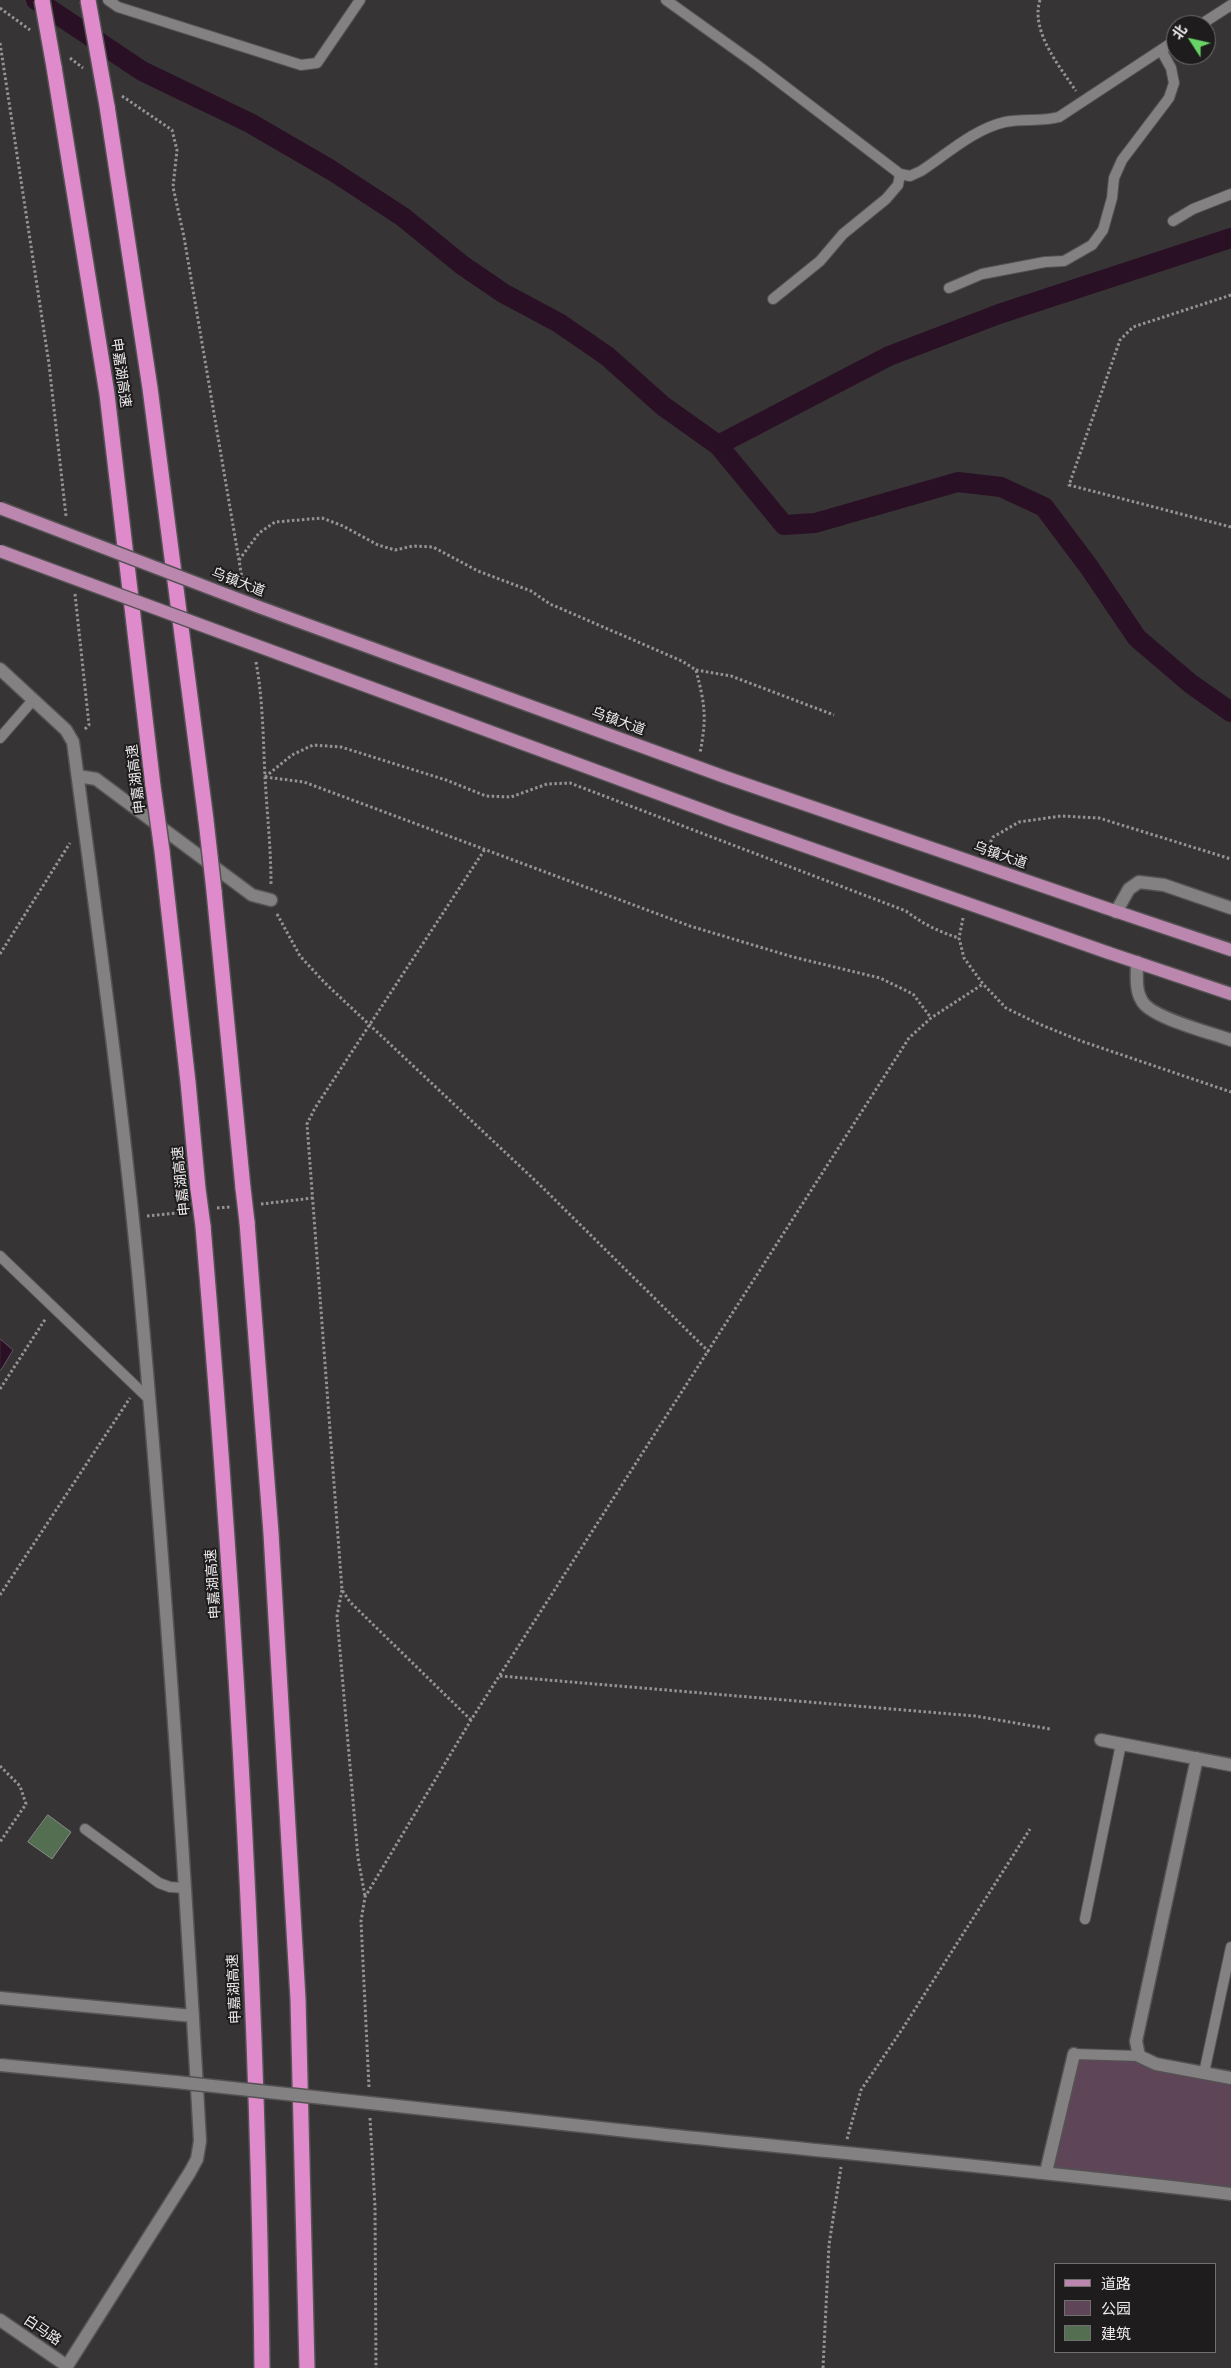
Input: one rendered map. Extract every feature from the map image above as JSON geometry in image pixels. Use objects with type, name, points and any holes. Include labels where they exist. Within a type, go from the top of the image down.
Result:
[{"type":"highway","name":"申嘉湖高速","points":[[42,0],[107,394],[162,851],[203,1226],[223,1478],[242,1795],[257,2119],[262,2368]]},
{"type":"highway","name":"申嘉湖高速","points":[[88,0],[107,106],[150,388],[206,820],[247,1222],[271,1533],[298,2000],[307,2368]]},
{"type":"main road","name":"乌镇大道","points":[[0,508],[259,607],[725,777],[1231,950]]},
{"type":"main road","points":[[0,551],[721,816],[1231,994]]},
{"type":"street","points":[[0,669],[66,730],[73,742],[78,776],[111,1029],[132,1217],[173,1688],[200,2140],[197,2159],[190,2172],[67,2367]]},
{"type":"street","points":[[78,776],[96,779],[252,895],[271,900]]},
{"type":"street","points":[[1116,912],[1128,889],[1139,882],[1164,885],[1231,908]]},
{"type":"street","points":[[1137,962],[1138,992],[1142,1003],[1153,1011],[1181,1024],[1231,1040]]},
{"type":"street","points":[[1101,1740],[1231,1765]]},
{"type":"street","points":[[1196,1758],[1136,2041],[1139,2056],[1156,2064],[1231,2078]]},
{"type":"street","points":[[0,1998],[193,2016]]},
{"type":"street","points":[[1046,2172],[1074,2054]]},
{"type":"street","points":[[0,2065],[176,2082],[842,2154],[1046,2172],[1231,2194]]},
{"type":"street","name":"白马路","points":[[0,2320],[67,2367]]},
{"type":"lane","points":[[108,0],[118,7],[301,66],[317,63],[360,0]]},
{"type":"lane","points":[[666,0],[757,65],[900,174],[910,176],[921,171],[989,126],[1006,122],[1052,119],[1083,102],[1166,47]]},
{"type":"lane","points":[[1216,15],[1231,5]]},
{"type":"lane","points":[[949,288],[982,274],[1045,262],[1064,261],[1077,256],[1092,245],[1103,230],[1112,198],[1114,178],[1122,160],[1168,98],[1174,83],[1171,68],[1161,50]]},
{"type":"lane","points":[[773,299],[820,261],[843,234],[886,199],[898,185],[900,174]]},
{"type":"lane","points":[[1173,221],[1193,209],[1231,194]]},
{"type":"lane","points":[[0,738],[33,700]]},
{"type":"lane","points":[[0,1256],[148,1398]]},
{"type":"lane","points":[[1085,1919],[1122,1744]]},
{"type":"lane","points":[[85,1829],[159,1883],[170,1888],[185,1888]]},
{"type":"lane","points":[[1204,2073],[1231,1946]]},
{"type":"lane","points":[[1074,2054],[1139,2056]]},
{"type":"path","points":[[1040,0],[1039,20],[1043,36],[1083,102]]},
{"type":"path","points":[[0,8],[36,34]]},
{"type":"path","points":[[0,43],[50,364],[66,520]]},
{"type":"path","points":[[68,57],[84,68]]},
{"type":"path","points":[[115,91],[172,130],[177,150],[173,187],[184,237],[244,590]]},
{"type":"path","points":[[1231,295],[1133,327],[1120,340],[1069,485],[1231,527]]},
{"type":"path","points":[[238,560],[259,533],[275,522],[322,518],[343,526],[378,545],[395,550],[413,546],[433,547],[478,571],[531,591],[550,604],[682,661],[696,670],[731,676],[834,715]]},
{"type":"path","points":[[73,742],[89,725],[74,588]]},
{"type":"path","points":[[256,658],[262,697],[265,777],[271,844],[271,900],[300,956],[370,1025],[541,1186],[709,1352]]},
{"type":"path","points":[[696,670],[705,706],[705,727],[700,754]]},
{"type":"path","points":[[265,777],[292,755],[313,745],[341,747],[446,780],[486,796],[511,797],[547,784],[570,782],[906,911],[920,922],[940,933],[959,938]]},
{"type":"path","points":[[265,777],[304,782],[690,926],[793,957],[880,978],[913,994],[931,1018]]},
{"type":"path","points":[[686,827],[688,818]]},
{"type":"path","points":[[0,954],[70,843]]},
{"type":"path","points":[[366,1897],[358,1858],[337,1616],[342,1590],[307,1124],[315,1108],[485,850]]},
{"type":"path","points":[[369,2088],[361,1921],[366,1897],[471,1720],[909,1038],[931,1018],[983,984]]},
{"type":"path","points":[[256,1204],[313,1198]]},
{"type":"path","points":[[208,1209],[237,1206]]},
{"type":"path","points":[[132,1217],[189,1211]]},
{"type":"path","points":[[0,1389],[53,1307]]},
{"type":"path","points":[[0,1595],[137,1387]]},
{"type":"path","points":[[342,1590],[350,1602],[471,1720]]},
{"type":"path","points":[[500,1676],[975,1716],[1050,1729]]},
{"type":"path","points":[[0,1766],[20,1786],[26,1804],[0,1842]]},
{"type":"path","points":[[824,2368],[830,2245],[842,2154],[861,2090],[903,2028],[1030,1829]]},
{"type":"path","points":[[370,2108],[375,2206],[376,2368]]},
{"type":"green space","points":[[1074,2054],[1139,2056],[1231,2078],[1231,2194],[1046,2172]]},
{"type":"shaded area","points":[[0,1339],[13,1350],[1,1370],[0,1370]]},
{"type":"building","points":[[48,1815],[71,1832],[52,1859],[28,1842]]},
{"type":"waterway","points":[[36,0],[142,71],[250,123],[331,170],[403,217],[462,265],[503,293],[559,323],[607,356],[663,406],[718,445],[784,525],[815,523],[958,482],[1001,487],[1044,507],[1089,567],[1137,638],[1191,684],[1231,712]]},
{"type":"waterway","points":[[718,445],[889,356],[999,314],[1231,238]]}]
